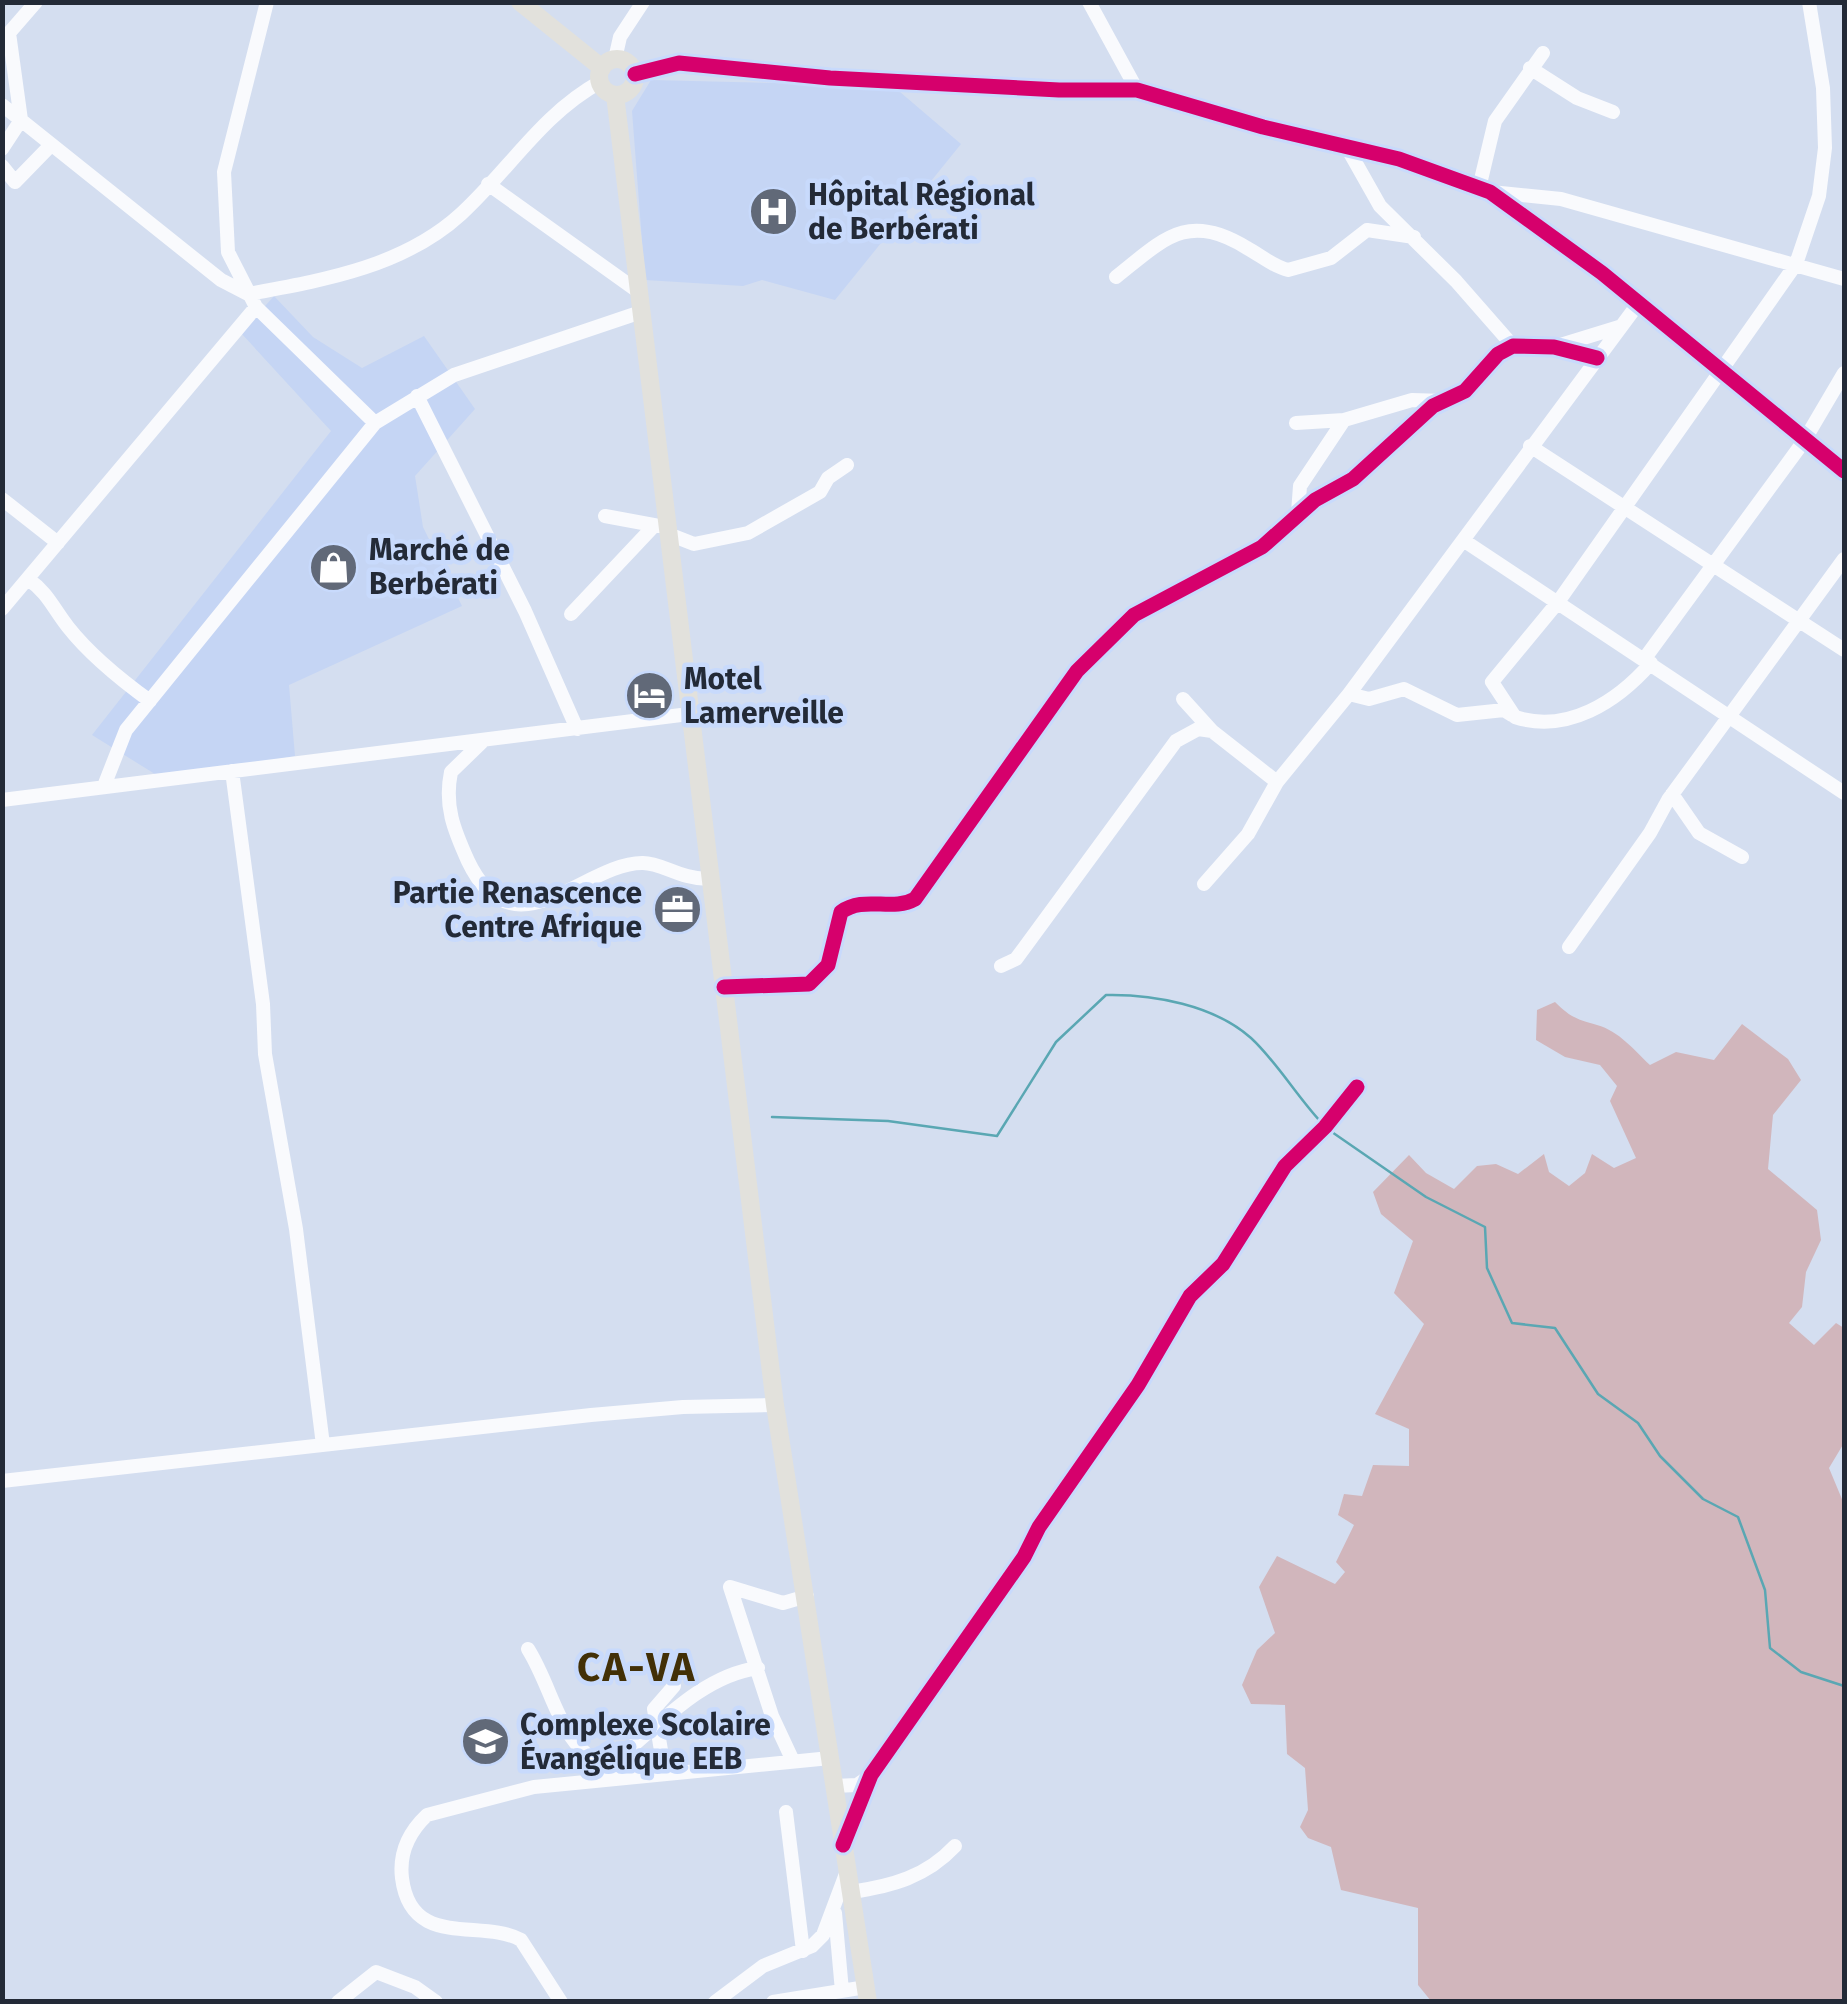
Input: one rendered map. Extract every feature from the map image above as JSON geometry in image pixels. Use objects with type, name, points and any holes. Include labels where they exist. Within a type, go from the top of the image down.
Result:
[{"type":"main road","points":[[520,2],[606,70],[615,94],[664,529],[775,1405],[867,1994]]},
{"type":"main road","points":[[606,70],[630,64],[635,74],[630,89],[615,94]]},
{"type":"street","points":[[2,149],[21,120],[6,37],[36,2]]},
{"type":"street","points":[[252,301],[228,252],[224,172],[267,2]]},
{"type":"street","points":[[2,610],[252,301],[368,267],[418,247],[464,211],[552,115],[606,70],[620,37],[643,2]]},
{"type":"street","points":[[1089,2],[1137,90]]},
{"type":"street","points":[[1515,718],[1492,682],[1558,602],[1796,264],[1819,196],[1825,148],[1823,88],[1809,2]]},
{"type":"street","points":[[1484,190],[1495,121],[1544,53]]},
{"type":"street","points":[[635,74],[679,63],[830,78],[1137,90],[1262,127],[1345,144],[1484,190],[1561,199],[1844,279]]},
{"type":"street","points":[[1530,68],[1576,98],[1613,112]]},
{"type":"street","points":[[2,105],[252,301],[375,423]]},
{"type":"street","points":[[1345,144],[1380,206],[1414,237],[1512,346]]},
{"type":"street","points":[[2,196],[51,145]]},
{"type":"street","points":[[2,166],[15,182]]},
{"type":"street","points":[[488,184],[639,292]]},
{"type":"street","points":[[1484,190],[1638,304],[1844,471]]},
{"type":"street","points":[[1116,277],[1170,235],[1192,228],[1228,236],[1288,270],[1331,258],[1366,230],[1414,237]]},
{"type":"street","points":[[1204,884],[1248,834],[1277,782],[1349,694],[1638,304]]},
{"type":"street","points":[[104,786],[126,730],[375,423],[418,396],[496,359],[642,312]]},
{"type":"street","points":[[1554,347],[1620,327]]},
{"type":"street","points":[[724,986],[809,984],[828,965],[841,912],[859,904],[904,904],[915,899],[1077,671],[1119,627],[1151,604],[1252,553],[1298,514],[1353,479],[1416,420],[1465,391],[1486,364],[1512,346],[1554,347],[1597,358]]},
{"type":"street","points":[[1349,694],[1369,699],[1404,689],[1456,715],[1504,710],[1515,718],[1558,725],[1634,683],[1712,564],[1804,440],[1844,373]]},
{"type":"street","points":[[418,396],[525,611],[577,729]]},
{"type":"street","points":[[1296,422],[1344,420],[1412,400],[1445,401]]},
{"type":"street","points":[[1298,514],[1300,486],[1344,420]]},
{"type":"street","points":[[1530,446],[1844,650]]},
{"type":"street","points":[[605,516],[664,529],[694,544],[748,533],[820,492],[828,478],[846,465]]},
{"type":"street","points":[[2,499],[58,543]]},
{"type":"street","points":[[571,614],[664,529]]},
{"type":"street","points":[[1464,540],[1730,717],[1842,786]]},
{"type":"street","points":[[1569,947],[1672,794],[1844,558]]},
{"type":"street","points":[[28,579],[51,597],[69,629],[114,676],[150,701]]},
{"type":"street","points":[[1184,699],[1212,731],[1277,782]]},
{"type":"street","points":[[2,800],[30,800],[104,786],[688,714]]},
{"type":"street","points":[[1001,966],[1016,958],[1176,742],[1198,730],[1212,731]]},
{"type":"street","points":[[488,738],[467,752],[451,772],[448,789],[452,826],[476,876],[500,897],[530,904],[559,898],[615,870],[645,862],[687,879],[709,880]]},
{"type":"street","points":[[232,771],[263,1004],[265,1054],[275,1092],[296,1229],[323,1446]]},
{"type":"street","points":[[1672,794],[1691,826],[1729,854],[1742,857]]},
{"type":"street","points":[[843,1844],[871,1775],[1024,1557],[1039,1526],[1138,1384],[1190,1296],[1223,1264],[1285,1166],[1326,1128],[1357,1087]]},
{"type":"street","points":[[2,1481],[682,1406],[775,1405]]},
{"type":"street","points":[[793,1761],[730,1587],[783,1603],[807,1596]]},
{"type":"street","points":[[528,1649],[567,1736],[582,1754],[628,1778]]},
{"type":"street","points":[[586,1782],[724,1678],[758,1668]]},
{"type":"street","points":[[666,1774],[654,1709],[674,1686]]},
{"type":"street","points":[[562,2002],[521,1940],[468,1933],[414,1912],[404,1894],[400,1864],[414,1827],[426,1815],[534,1788],[830,1758]]},
{"type":"street","points":[[834,1786],[857,1785],[871,1775]]},
{"type":"street","points":[[786,1812],[803,1951]]},
{"type":"street","points":[[851,1892],[910,1879],[937,1864],[956,1846]]},
{"type":"street","points":[[715,2002],[762,1966],[803,1951],[823,1935],[848,1870]]},
{"type":"street","points":[[835,1907],[842,1991]]},
{"type":"street","points":[[338,2002],[376,1972],[416,1986],[436,2002]]},
{"type":"street","points":[[773,2002],[842,1991],[867,1994]]},
{"type":"shaded area","name":"Hôpital Régional de Berbérati","points":[[651,80],[893,86],[961,144],[835,300],[762,280],[743,286],[645,280],[632,111]]},
{"type":"shaded area","name":"Marché de Berbérati","points":[[274,296],[313,337],[362,368],[424,336],[475,409],[415,476],[423,527],[462,606],[289,685],[295,756],[163,779],[92,735],[331,431],[241,333]]},
{"type":"shaded area","points":[[1555,1002],[1574,1017],[1612,1032],[1650,1065],[1676,1052],[1714,1060],[1742,1024],[1788,1059],[1801,1080],[1773,1115],[1768,1169],[1817,1210],[1821,1240],[1806,1272],[1802,1307],[1789,1323],[1814,1345],[1836,1323],[1844,1328],[1844,1443],[1829,1468],[1844,1504],[1844,2001],[1431,2001],[1418,1985],[1418,1908],[1341,1890],[1331,1847],[1308,1838],[1300,1827],[1308,1810],[1305,1768],[1287,1754],[1285,1705],[1251,1704],[1242,1685],[1257,1650],[1275,1633],[1259,1587],[1277,1556],[1335,1584],[1345,1572],[1336,1562],[1354,1525],[1338,1515],[1344,1494],[1362,1496],[1373,1465],[1409,1466],[1409,1429],[1375,1414],[1424,1324],[1394,1293],[1413,1241],[1381,1214],[1373,1192],[1409,1155],[1426,1173],[1454,1189],[1477,1166],[1496,1164],[1518,1174],[1544,1154],[1549,1172],[1569,1186],[1585,1173],[1592,1154],[1614,1168],[1636,1158],[1610,1101],[1617,1086],[1600,1065],[1565,1057],[1536,1040],[1537,1010]]},
{"type":"waterway","points":[[772,1117],[888,1121],[997,1136],[1056,1042],[1106,995],[1182,1004],[1236,1027],[1260,1047],[1320,1121]]},
{"type":"waterway","points":[[1329,1130],[1426,1197],[1485,1227],[1487,1268],[1512,1323],[1555,1328],[1598,1394],[1638,1423],[1660,1456],[1703,1499],[1738,1517],[1765,1590],[1770,1648],[1801,1672],[1844,1686]]},
{"type":"cycle path","points":[[635,74],[679,63],[830,78],[1059,90],[1137,90],[1263,127],[1399,159],[1490,192],[1602,273],[1844,471]]},
{"type":"cycle path","points":[[724,987],[809,984],[828,965],[841,912],[859,905],[897,904],[915,899],[1077,671],[1134,615],[1262,547],[1315,500],[1353,479],[1433,406],[1465,391],[1498,354],[1513,346],[1554,347],[1597,358]]},
{"type":"cycle path","points":[[843,1845],[871,1775],[1024,1557],[1039,1527],[1138,1385],[1190,1296],[1223,1264],[1285,1166],[1325,1127],[1357,1087]]},
{"type":"place","name":"Hôpital Régional de Berbérati","points":[[773,212]]},
{"type":"place","name":"Marché de Berbérati","points":[[334,567]]},
{"type":"place","name":"Motel Lamerveille","points":[[649,696]]},
{"type":"place","name":"Partie Renascence Centre Afrique","points":[[677,910]]},
{"type":"place","name":"Complexe Scolaire Évangélique EEB","points":[[485,1742]]},
{"type":"district","name":"CA-VA","points":[[637,1667]]}]
